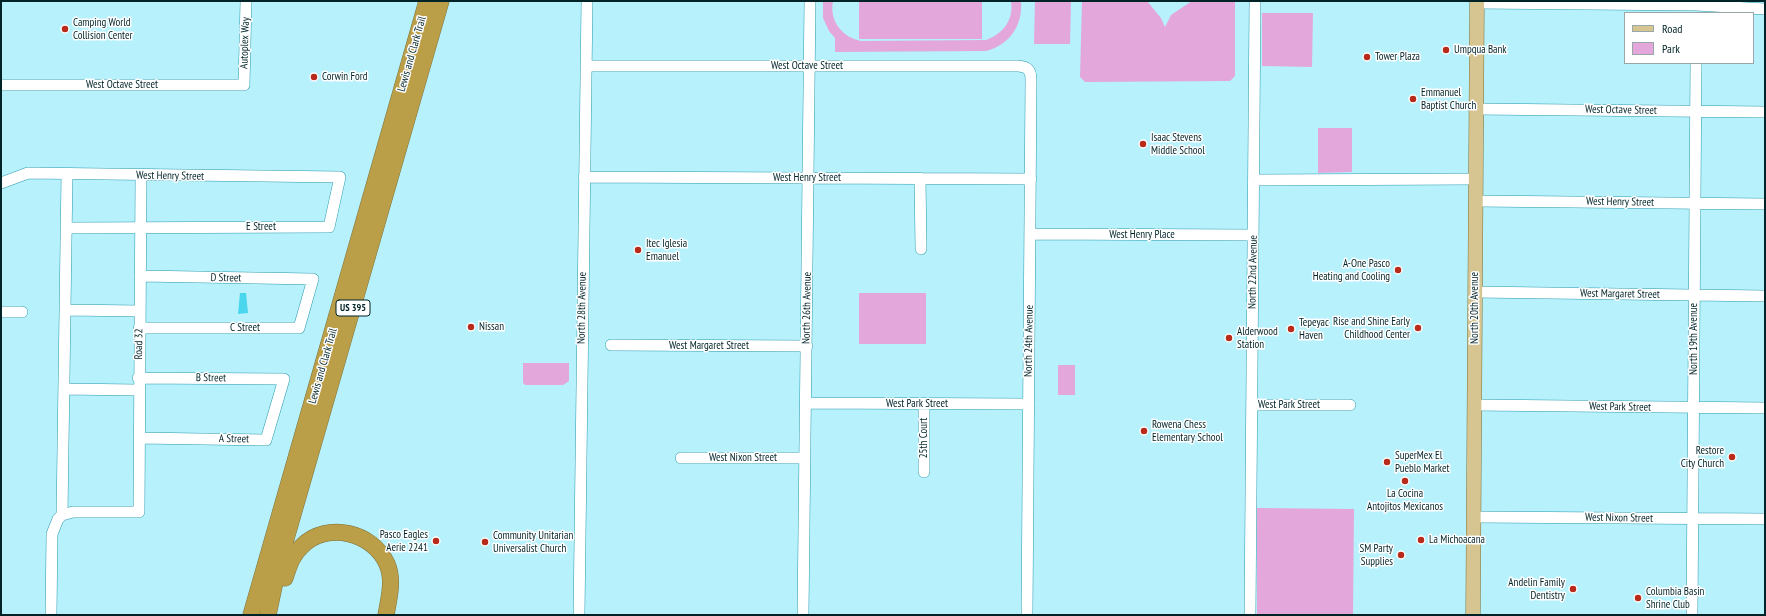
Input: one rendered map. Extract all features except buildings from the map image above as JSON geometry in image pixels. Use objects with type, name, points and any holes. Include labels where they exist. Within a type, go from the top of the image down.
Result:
[{"type":"highway","name":"Lewis and Clark Trail","points":[[268,615],[279,563],[441,1]]},
{"type":"highway","points":[[427,46],[439,31],[451,1]]},
{"type":"highway","name":"Lewis and Clark Trail","points":[[251,615],[424,6]]},
{"type":"highway","points":[[277,615],[287,572],[294,555],[310,539],[329,533],[341,532],[359,536],[367,541],[375,547],[387,564],[391,583],[386,615]]},
{"type":"main road","name":"North 20th Avenue","points":[[1473,615],[1477,2]]},
{"type":"street","name":"Autoplex Way","points":[[244,85],[246,1]]},
{"type":"street","name":"North 28th Avenue","points":[[579,615],[587,1]]},
{"type":"street","name":"North 26th Avenue","points":[[804,615],[810,1]]},
{"type":"street","name":"North 22nd Avenue","points":[[1250,615],[1255,1]]},
{"type":"street","points":[[1477,2],[1696,6],[1765,9]]},
{"type":"street","name":"North 19th Avenue","points":[[1692,615],[1696,64]]},
{"type":"street","name":"West Octave Street","points":[[586,66],[1018,66],[1028,68]]},
{"type":"street","name":"North 24th Avenue","points":[[1027,615],[1031,179],[1031,80],[1030,71],[1028,68]]},
{"type":"street","name":"West Octave Street","points":[[1,86],[244,85]]},
{"type":"street","name":"West Octave Street","points":[[1476,109],[1765,112]]},
{"type":"street","name":"West Henry Street","points":[[1,183],[24,174],[340,177]]},
{"type":"street","points":[[51,615],[52,534],[55,523],[62,515],[67,174]]},
{"type":"street","name":"Road 32","points":[[62,515],[73,512],[138,512],[141,176]]},
{"type":"street","name":"E Street","points":[[141,228],[329,227],[340,177]]},
{"type":"street","name":"West Henry Street","points":[[584,177],[1031,179]]},
{"type":"street","points":[[920,178],[921,249]]},
{"type":"street","points":[[1254,180],[1476,179]]},
{"type":"street","name":"West Henry Street","points":[[1476,201],[1765,204]]},
{"type":"street","points":[[66,228],[141,228]]},
{"type":"street","name":"West Henry Place","points":[[1030,234],[1253,235]]},
{"type":"street","name":"D Street","points":[[140,276],[313,279]]},
{"type":"street","name":"C Street","points":[[139,328],[298,328],[313,279]]},
{"type":"street","name":"West Margaret Street","points":[[1475,292],[1765,296]]},
{"type":"street","points":[[65,310],[140,311]]},
{"type":"street","points":[[1,312],[22,312]]},
{"type":"street","name":"West Margaret Street","points":[[610,345],[806,346]]},
{"type":"street","name":"B Street","points":[[138,378],[284,379]]},
{"type":"street","name":"A Street","points":[[138,438],[266,440],[284,379]]},
{"type":"street","points":[[64,388],[138,390]]},
{"type":"street","name":"West Park Street","points":[[806,403],[1029,404]]},
{"type":"street","name":"25th Court","points":[[924,404],[924,472]]},
{"type":"street","name":"West Park Street","points":[[1252,405],[1350,405]]},
{"type":"street","name":"West Park Street","points":[[1474,405],[1765,408]]},
{"type":"street","name":"West Nixon Street","points":[[681,458],[805,458]]},
{"type":"street","name":"West Nixon Street","points":[[1474,517],[1765,520]]},
{"type":"green space","points":[[823,1],[833,1],[833,15],[838,27],[848,36],[861,41],[986,40],[998,34],[1006,25],[1011,14],[1011,1],[1021,1],[1021,10],[1020,19],[1017,26],[1008,39],[986,51],[835,52],[835,38],[829,31],[823,18]]},
{"type":"green space","points":[[859,1],[982,1],[982,39],[859,39]]},
{"type":"green space","points":[[1035,1],[1071,1],[1070,44],[1034,44]]},
{"type":"green space","points":[[1082,1],[1147,1],[1161,18],[1165,27],[1171,15],[1192,1],[1235,1],[1235,76],[1230,81],[1085,82],[1080,77]]},
{"type":"green space","points":[[1262,13],[1313,13],[1312,67],[1262,66]]},
{"type":"green space","points":[[1318,128],[1352,128],[1352,172],[1318,173]]},
{"type":"green space","points":[[859,293],[926,293],[926,344],[859,344]]},
{"type":"green space","points":[[523,363],[569,363],[569,381],[563,385],[525,385],[523,383]]},
{"type":"green space","points":[[1058,365],[1075,365],[1075,395],[1058,395]]},
{"type":"green space","points":[[1257,508],[1354,509],[1353,615],[1257,615]]},
{"type":"water","points":[[240,293],[246,293],[248,313],[238,314]]},
{"type":"place","name":"Camping World Collision Center","points":[[65,29]]},
{"type":"place","name":"Umpqua Bank","points":[[1446,50]]},
{"type":"place","name":"Tower Plaza","points":[[1367,57]]},
{"type":"place","name":"Corwin Ford","points":[[314,77]]},
{"type":"place","name":"Emmanuel Baptist Church","points":[[1413,99]]},
{"type":"place","name":"Isaac Stevens Middle School","points":[[1143,144]]},
{"type":"place","name":"Itec Iglesia Emanuel","points":[[638,250]]},
{"type":"place","name":"A-One Pasco Heating and Cooling","points":[[1398,270]]},
{"type":"place","name":"Nissan","points":[[471,327]]},
{"type":"place","name":"Rise and Shine Early Childhood Center","points":[[1418,328]]},
{"type":"place","name":"Tepeyac Haven","points":[[1291,329]]},
{"type":"place","name":"Alderwood Station","points":[[1229,338]]},
{"type":"place","name":"Rowena Chess Elementary School","points":[[1144,431]]},
{"type":"place","name":"Restore City Church","points":[[1732,457]]},
{"type":"place","name":"SuperMex El Pueblo Market","points":[[1387,462]]},
{"type":"place","name":"La Cocina Antojitos Mexicanos","points":[[1405,481]]},
{"type":"place","name":"La Michoacana","points":[[1421,540]]},
{"type":"place","name":"Pasco Eagles Aerie 2241","points":[[436,541]]},
{"type":"place","name":"Community Unitarian Universalist Church","points":[[485,542]]},
{"type":"place","name":"SM Party Supplies","points":[[1401,555]]},
{"type":"place","name":"Andelin Family Dentistry","points":[[1573,589]]},
{"type":"place","name":"Columbia Basin Shrine Club","points":[[1638,598]]}]
